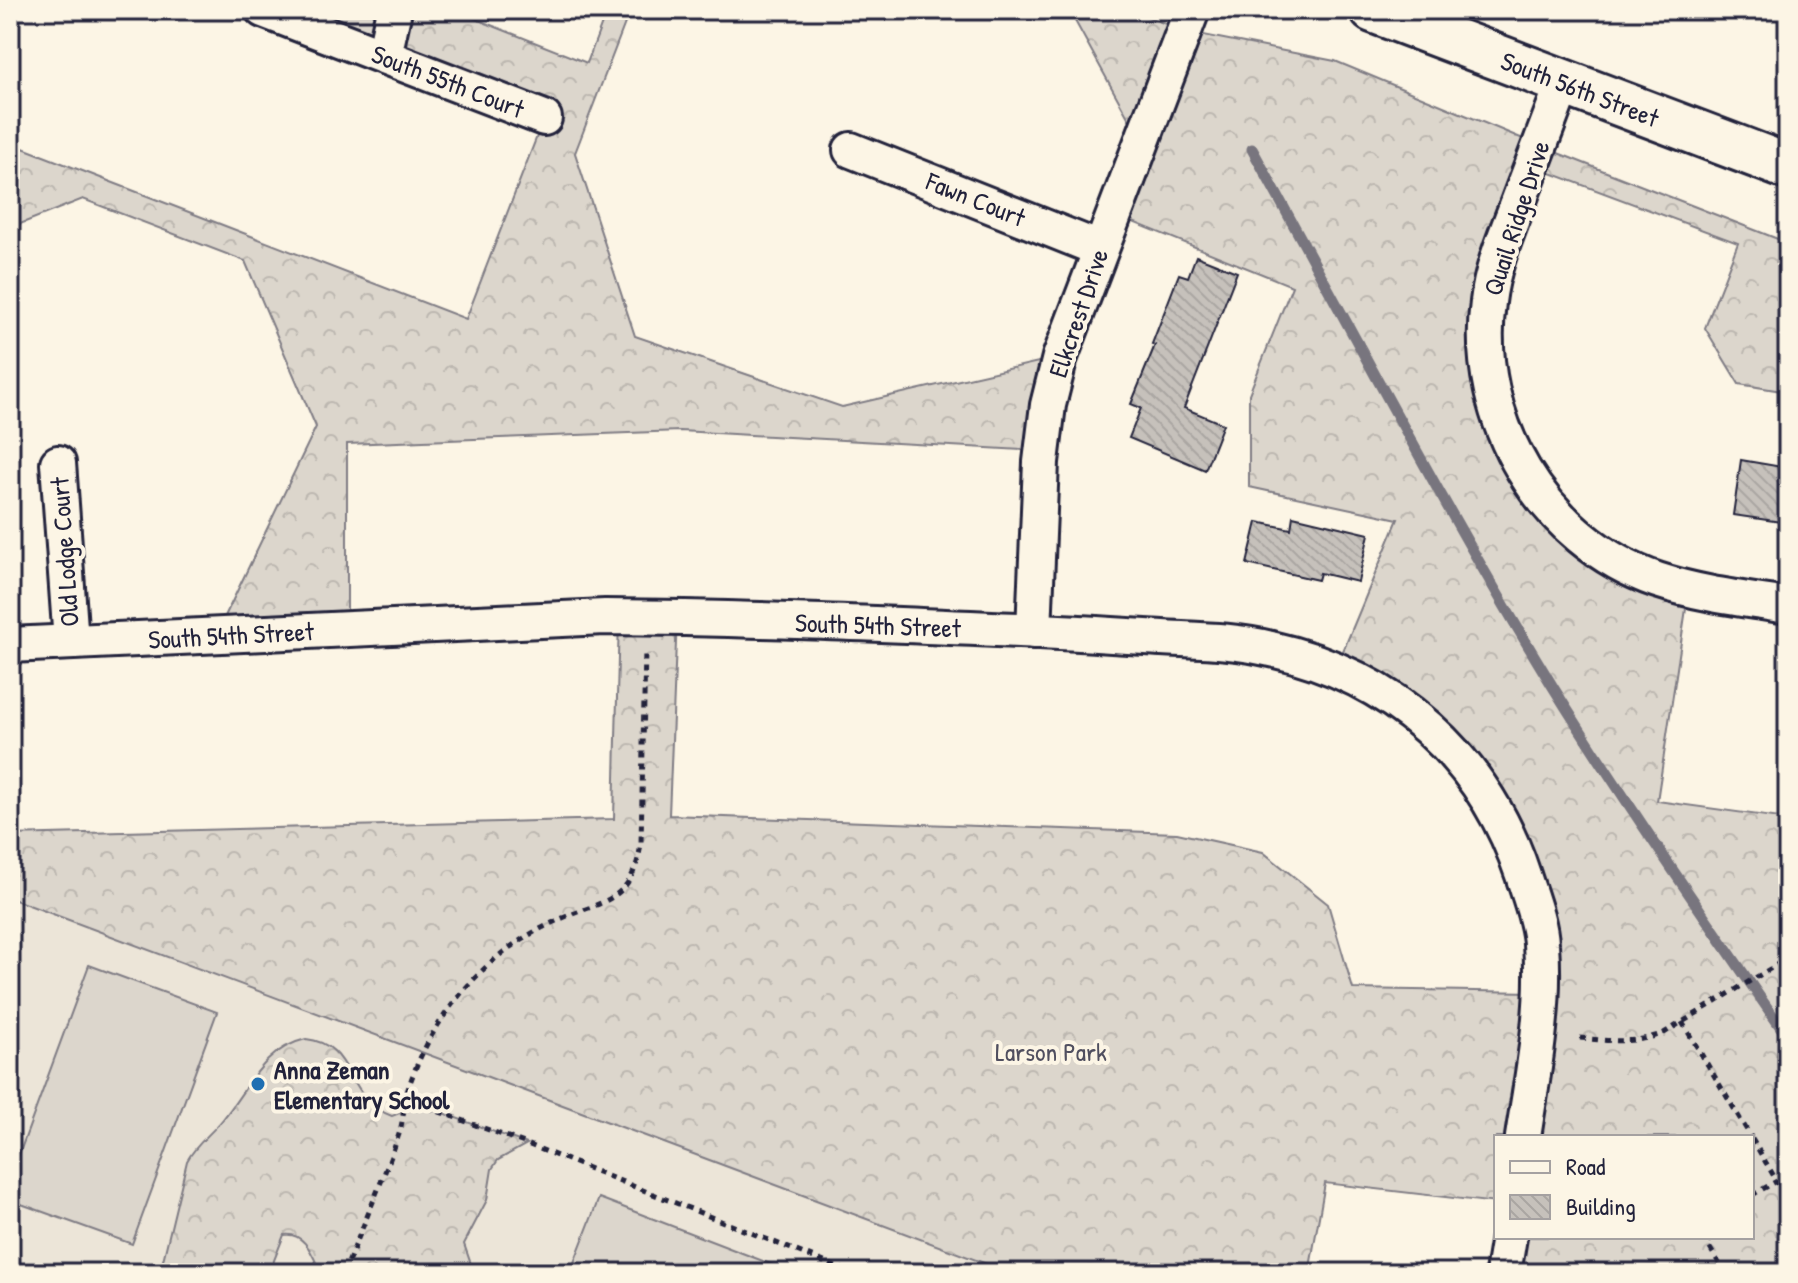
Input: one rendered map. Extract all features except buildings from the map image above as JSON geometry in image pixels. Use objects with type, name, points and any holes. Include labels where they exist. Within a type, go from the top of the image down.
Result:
[{"type":"main road","name":"South 56th Street","points":[[1373,10],[1788,167]]},
{"type":"street","name":"South 55th Court","points":[[263,10],[544,118]]},
{"type":"street","points":[[384,56],[394,10]]},
{"type":"street","name":"Elkcrest Drive","points":[[1034,631],[1041,462],[1048,405],[1060,357],[1192,10]]},
{"type":"street","name":"Quail Ridge Drive","points":[[1563,84],[1503,244],[1487,303],[1486,360],[1492,396],[1509,444],[1533,486],[1562,521],[1614,560],[1655,579],[1689,589],[1788,606]]},
{"type":"street","name":"Fawn Court","points":[[851,150],[1100,249]]},
{"type":"street","name":"Old Lodge Court","points":[[58,463],[71,642]]},
{"type":"street","name":"South 54th Street","points":[[10,645],[645,617],[1034,631],[1235,642],[1336,668],[1394,700],[1436,734],[1460,760],[1506,829],[1527,888],[1541,941],[1540,1026],[1523,1135]]},
{"type":"street","points":[[1503,1273],[1509,1239]]},
{"type":"path","points":[[344,1273],[400,1133],[413,1075],[450,1007],[511,946],[540,929],[608,901],[626,885],[636,867],[641,844],[645,617]]},
{"type":"path","points":[[1580,1038],[1624,1042],[1664,1033],[1788,958]]},
{"type":"path","points":[[1682,1022],[1750,1135]]},
{"type":"path","points":[[404,1106],[421,1105],[527,1144],[852,1273]]},
{"type":"path","points":[[1754,1141],[1788,1200]]},
{"type":"path","points":[[1754,1194],[1777,1181]]},
{"type":"path","points":[[1710,1239],[1708,1245],[1725,1273]]},
{"type":"shaded area","name":"Anna Zeman Elementary School","points":[[10,898],[1003,1270],[1002,1273],[10,1273]]},
{"type":"green space","points":[[315,10],[453,10],[587,63],[607,10],[630,10],[575,153],[635,336],[842,407],[1060,357],[1042,451],[680,431],[347,444],[347,630],[216,635],[316,427],[245,261],[83,199],[10,228],[10,143],[466,319],[544,118],[308,27]]},
{"type":"green space","name":"Larson Park","points":[[1069,10],[1131,10],[1183,31],[1335,61],[1540,146],[1788,243],[1788,392],[1739,384],[1705,328],[1738,243],[1532,166],[1486,330],[1541,496],[1689,589],[1657,801],[1788,819],[1788,1273],[1503,1273],[1509,1239],[1754,1239],[1754,1135],[1494,1135],[1494,1203],[1325,1183],[1309,1273],[1002,1273],[1003,1270],[10,898],[10,835],[614,819],[619,617],[677,617],[669,815],[1177,833],[1263,852],[1328,904],[1353,989],[1541,992],[1495,809],[1336,668],[1398,519],[1249,487],[1249,394],[1292,286],[1113,214],[1141,141]]},
{"type":"green space","points":[[89,965],[217,1012],[132,1244],[10,1200],[10,1179]]},
{"type":"green space","points":[[306,1039],[322,1043],[334,1051],[365,1098],[392,1116],[421,1105],[527,1144],[498,1160],[492,1169],[487,1200],[464,1244],[474,1273],[321,1273],[303,1241],[292,1235],[284,1235],[269,1273],[160,1273],[187,1161],[268,1060],[291,1044]]},
{"type":"green space","points":[[599,1198],[794,1273],[570,1273]]},
{"type":"waterway","points":[[1252,149],[1513,621],[1639,820],[1788,1038]]},
{"type":"place","name":"Anna Zeman Elementary School","points":[[258,1084]]}]
